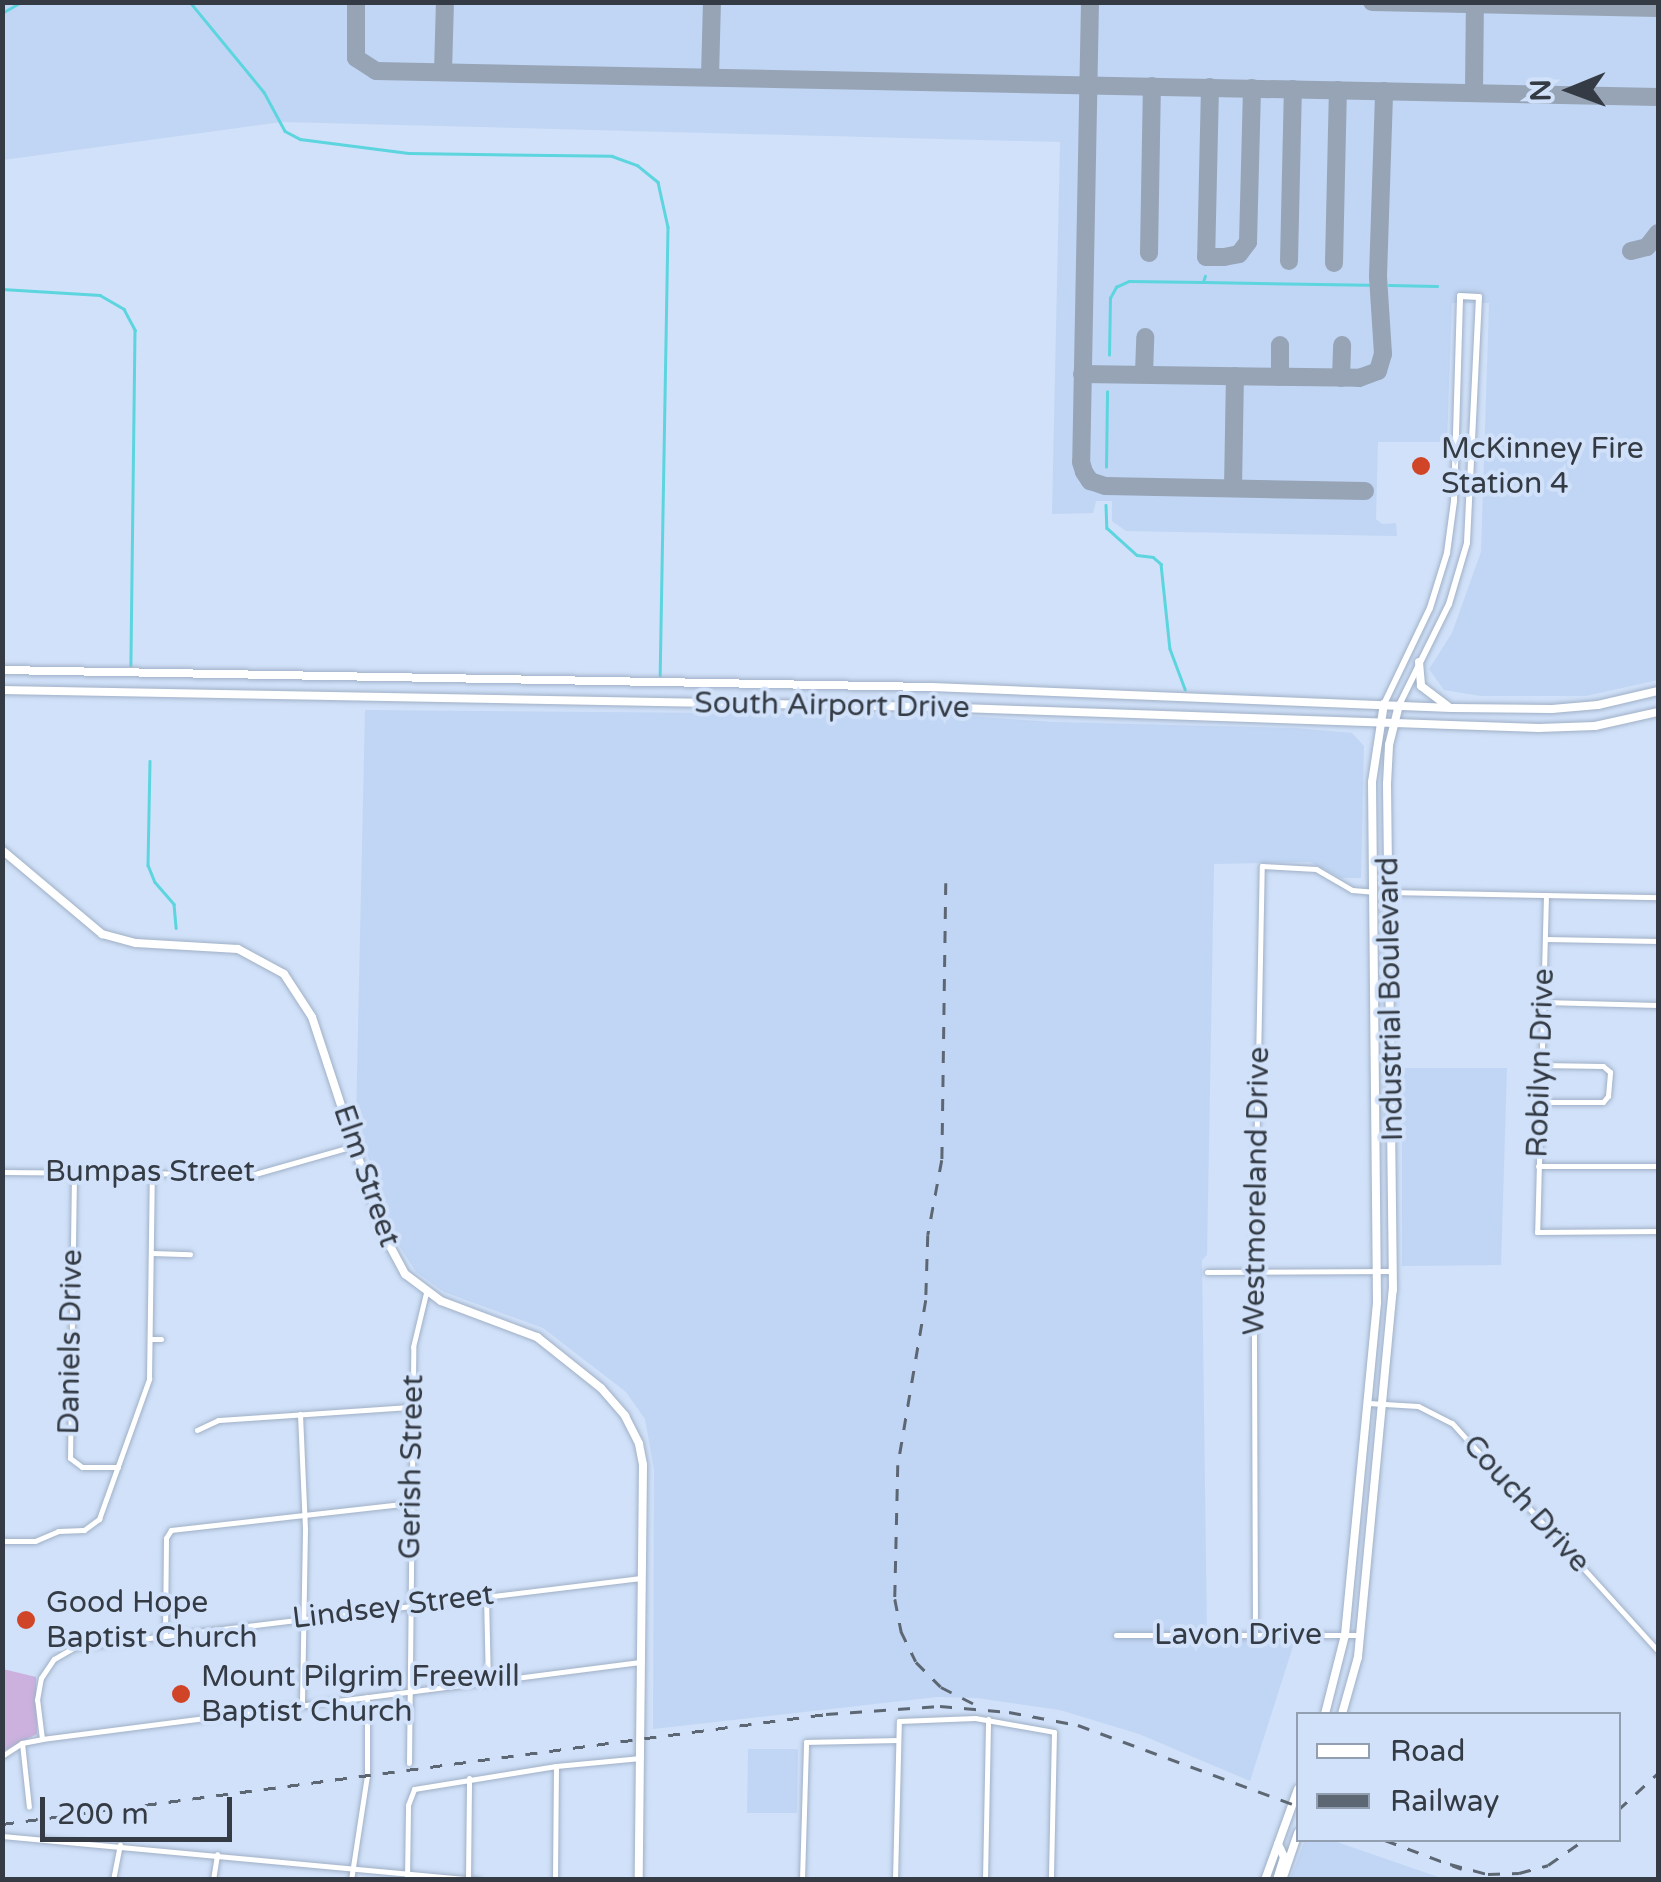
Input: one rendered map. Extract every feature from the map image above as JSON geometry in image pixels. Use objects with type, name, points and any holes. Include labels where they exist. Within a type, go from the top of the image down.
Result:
[{"type":"main road","points":[[1419,662],[1421,686],[1452,708]]},
{"type":"main road","name":"South Airport Drive","points":[[2,670],[932,687],[1452,708],[1598,705],[1658,691]]},
{"type":"main road","points":[[931,707],[932,687]]},
{"type":"main road","name":"South Airport Drive","points":[[2,690],[931,707],[1546,728],[1595,726],[1658,712]]},
{"type":"main road","name":"Industrial Boulevard","points":[[1325,1712],[1344,1635],[1379,1272],[1372,782],[1384,704]]},
{"type":"main road","name":"Industrial Boulevard","points":[[1342,1712],[1360,1635],[1394,1271],[1387,777],[1399,705]]},
{"type":"main road","points":[[1546,708],[1546,728]]},
{"type":"main road","name":"Elm Street","points":[[2,850],[102,934],[136,943],[230,947],[252,953],[279,970],[308,1008],[390,1252],[405,1274],[426,1293],[537,1337],[616,1403],[636,1436],[643,1465],[640,1880]]},
{"type":"main road","points":[[1373,892],[1390,892]]},
{"type":"main road","points":[[1376,1078],[1392,1077]]},
{"type":"main road","points":[[1265,1880],[1296,1795]]},
{"type":"main road","points":[[1280,1880],[1296,1838]]},
{"type":"main road","points":[[1278,1844],[1284,1855],[1280,1880]]},
{"type":"street","name":"Industrial Boulevard","points":[[1384,704],[1430,608],[1450,542],[1460,296],[1479,296],[1466,544],[1449,604],[1399,705]]},
{"type":"street","name":"Westmoreland Drive","points":[[1255,1634],[1254,1272],[1262,866],[1316,869],[1352,890],[1373,892]]},
{"type":"street","points":[[1390,892],[1658,897]]},
{"type":"street","name":"Robilyn Drive","points":[[1546,895],[1537,1232],[1658,1231]]},
{"type":"street","points":[[1545,939],[1658,941]]},
{"type":"street","points":[[1543,1002],[1658,1005]]},
{"type":"street","points":[[1540,1102],[1604,1102],[1610,1072],[1604,1066],[1541,1065]]},
{"type":"street","name":"Bumpas Street","points":[[2,1172],[255,1174],[354,1146]]},
{"type":"street","points":[[1538,1166],[1658,1166]]},
{"type":"street","points":[[2,1540],[35,1541],[58,1531],[91,1528],[99,1519],[150,1379],[152,1172]]},
{"type":"street","name":"Daniels Drive","points":[[74,1174],[70,1458],[82,1468],[118,1467]]},
{"type":"street","points":[[152,1254],[190,1254]]},
{"type":"street","points":[[1207,1272],[1394,1271]]},
{"type":"street","name":"Gerish Street","points":[[409,1763],[413,1347],[426,1293]]},
{"type":"street","points":[[151,1339],[161,1339]]},
{"type":"street","name":"Couch Drive","points":[[1368,1402],[1424,1408],[1457,1428],[1658,1651]]},
{"type":"street","points":[[197,1430],[218,1420],[412,1407]]},
{"type":"street","points":[[300,1414],[302,1705]]},
{"type":"street","points":[[165,1635],[168,1532],[411,1503]]},
{"type":"street","name":"Lindsey Street","points":[[42,1739],[38,1687],[58,1655],[80,1646],[641,1578]]},
{"type":"street","points":[[486,1596],[488,1681]]},
{"type":"street","name":"Lavon Drive","points":[[1116,1635],[1360,1635]]},
{"type":"street","points":[[2,1756],[22,1743],[42,1739],[640,1662]]},
{"type":"street","points":[[351,1880],[367,1776],[368,1697]]},
{"type":"street","points":[[985,1880],[988,1719]]},
{"type":"street","points":[[895,1880],[896,1727],[904,1720],[988,1719],[1054,1732],[1051,1880]]},
{"type":"street","points":[[802,1880],[806,1742],[896,1740]]},
{"type":"street","points":[[22,1743],[29,1808]]},
{"type":"street","points":[[407,1876],[410,1795],[430,1784],[641,1758]]},
{"type":"street","points":[[555,1880],[556,1766]]},
{"type":"street","points":[[468,1778],[468,1879]]},
{"type":"street","points":[[2,1836],[478,1880]]},
{"type":"street","points":[[112,1880],[120,1845]]},
{"type":"street","points":[[213,1880],[217,1854]]},
{"type":"shaded area","points":[[2,3],[1658,3],[1658,680],[1586,696],[1481,696],[1444,690],[1429,669],[1452,633],[1481,552],[1489,303],[1452,303],[1447,442],[1378,442],[1376,519],[1382,524],[1396,523],[1397,536],[1126,531],[1112,521],[1112,501],[1096,501],[1093,513],[1052,514],[1060,142],[282,122],[3,160]]},
{"type":"shaded area","points":[[365,710],[952,715],[1053,722],[1295,728],[1352,733],[1364,746],[1361,878],[1341,878],[1310,862],[1214,864],[1207,1255],[1202,1260],[1207,1639],[1295,1640],[1250,1781],[1139,1734],[1060,1710],[977,1698],[937,1697],[653,1729],[654,1469],[645,1419],[626,1392],[543,1328],[444,1292],[416,1272],[395,1239],[356,1119]]},
{"type":"shaded area","points":[[1402,1068],[1507,1068],[1501,1265],[1402,1266]]},
{"type":"shaded area","points":[[3,1669],[36,1677],[37,1734],[3,1751]]},
{"type":"shaded area","points":[[748,1749],[798,1749],[797,1813],[747,1813]]},
{"type":"shaded area","points":[[1304,1842],[1337,1842],[1444,1879],[1290,1879]]},
{"type":"waterway","points":[[2,13],[21,2]]},
{"type":"waterway","points":[[190,2],[264,92],[285,131],[300,139],[408,153],[612,156],[637,165],[658,182],[668,227],[660,675]]},
{"type":"waterway","points":[[1109,355],[1110,298],[1116,287],[1129,281],[1203,282],[1205,276]]},
{"type":"waterway","points":[[1204,282],[1368,285]]},
{"type":"waterway","points":[[1389,285],[1437,286]]},
{"type":"waterway","points":[[2,289],[100,295],[124,309],[135,330],[131,665]]},
{"type":"waterway","points":[[1106,467],[1107,392]]},
{"type":"waterway","points":[[1106,505],[1107,528],[1137,555],[1153,557],[1161,564],[1170,649],[1185,689]]},
{"type":"waterway","points":[[150,761],[148,865],[155,882],[174,904],[176,928]]},
{"type":"taxiway","points":[[356,2],[356,58],[376,71],[1658,97]]},
{"type":"taxiway","points":[[443,72],[445,2]]},
{"type":"taxiway","points":[[710,77],[712,2]]},
{"type":"taxiway","points":[[1090,2],[1081,462],[1084,472],[1090,481],[1105,486],[1365,491]]},
{"type":"taxiway","points":[[1372,2],[1658,8]]},
{"type":"taxiway","points":[[1474,92],[1475,2]]},
{"type":"taxiway","points":[[1149,253],[1152,86]]},
{"type":"taxiway","points":[[1210,87],[1206,257],[1239,254],[1248,242],[1252,88]]},
{"type":"taxiway","points":[[1289,261],[1293,89]]},
{"type":"taxiway","points":[[1334,263],[1338,90]]},
{"type":"taxiway","points":[[1082,374],[1359,378],[1378,371],[1383,354],[1378,276],[1384,91]]},
{"type":"taxiway","points":[[1631,251],[1647,247],[1658,233]]},
{"type":"taxiway","points":[[1144,374],[1145,337]]},
{"type":"taxiway","points":[[1280,345],[1280,377]]},
{"type":"taxiway","points":[[1341,378],[1342,345]]},
{"type":"taxiway","points":[[1233,488],[1235,376]]},
{"type":"railway","points":[[946,883],[942,1160],[928,1235],[926,1300],[898,1465],[895,1599],[901,1631],[916,1662],[941,1687],[975,1704]]},
{"type":"railway","points":[[2,1824],[826,1714],[940,1706],[1009,1712],[1078,1725],[1296,1805]]},
{"type":"railway","points":[[1621,1807],[1658,1773]]},
{"type":"railway","points":[[1390,1842],[1462,1869]]},
{"type":"railway","points":[[1450,1864],[1488,1874],[1519,1873],[1548,1865],[1581,1842]]},
{"type":"place","name":"McKinney Fire Station 4","points":[[1421,466]]},
{"type":"place","name":"Good Hope Baptist Church","points":[[26,1620]]},
{"type":"place","name":"Mount Pilgrim Freewill Baptist Church","points":[[181,1694]]}]
